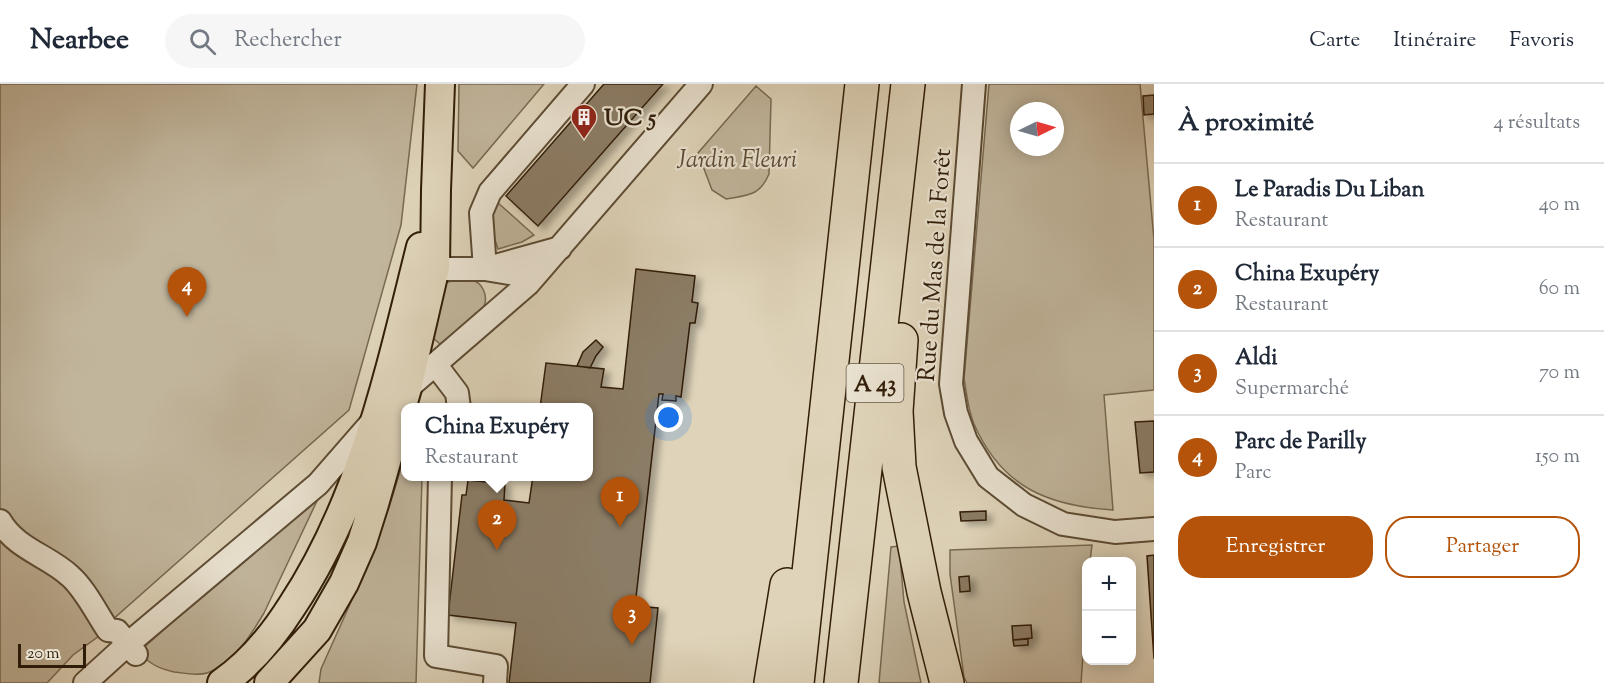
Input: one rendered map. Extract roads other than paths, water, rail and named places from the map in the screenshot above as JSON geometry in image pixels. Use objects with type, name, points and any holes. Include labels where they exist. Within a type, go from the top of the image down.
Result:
[{"type":"highway","name":"A 43","points":[[797,683],[862,84]]},
{"type":"highway","name":"A 43","points":[[841,683],[907,92]]},
{"type":"highway","points":[[907,92],[902,328],[896,411],[898,467],[924,592],[947,683]]},
{"type":"highway","points":[[771,683],[784,598],[826,404]]},
{"type":"main road","points":[[403,403],[407,388],[436,190],[440,84]]},
{"type":"main road","points":[[222,683],[241,669],[262,648],[318,566],[352,489],[425,268]]},
{"type":"main road","points":[[269,683],[317,630],[344,583],[368,523],[401,409]]},
{"type":"street","points":[[485,269],[481,213],[490,192],[583,84]]},
{"type":"street","points":[[85,683],[133,649],[318,484],[377,415],[528,284],[701,84]]},
{"type":"street","name":"Rue du Mas de la Forêt","points":[[974,84],[951,384],[956,413],[966,441],[988,477],[1024,505],[1063,524],[1115,532],[1154,529]]},
{"type":"street","points":[[485,269],[560,248]]},
{"type":"street","points":[[425,268],[485,269],[515,274],[528,284]]},
{"type":"street","points":[[435,364],[457,393],[458,403]]},
{"type":"street","points":[[440,481],[436,656],[496,666],[495,683]]},
{"type":"street","points":[[0,521],[3,527],[30,552],[60,567],[72,577],[108,630],[117,631],[133,649]]},
{"type":"place","name":"UC 5","points":[[584,140]]},
{"type":"place","name":"Parc de Parilly","points":[[187,317]]},
{"type":"place","name":"Le Paradis Du Liban","points":[[620,527]]},
{"type":"place","name":"China Exupéry","points":[[497,550]]},
{"type":"place","name":"Aldi","points":[[632,645]]},
{"type":"park label","name":"Jardin Fleuri","points":[[737,159]]}]
